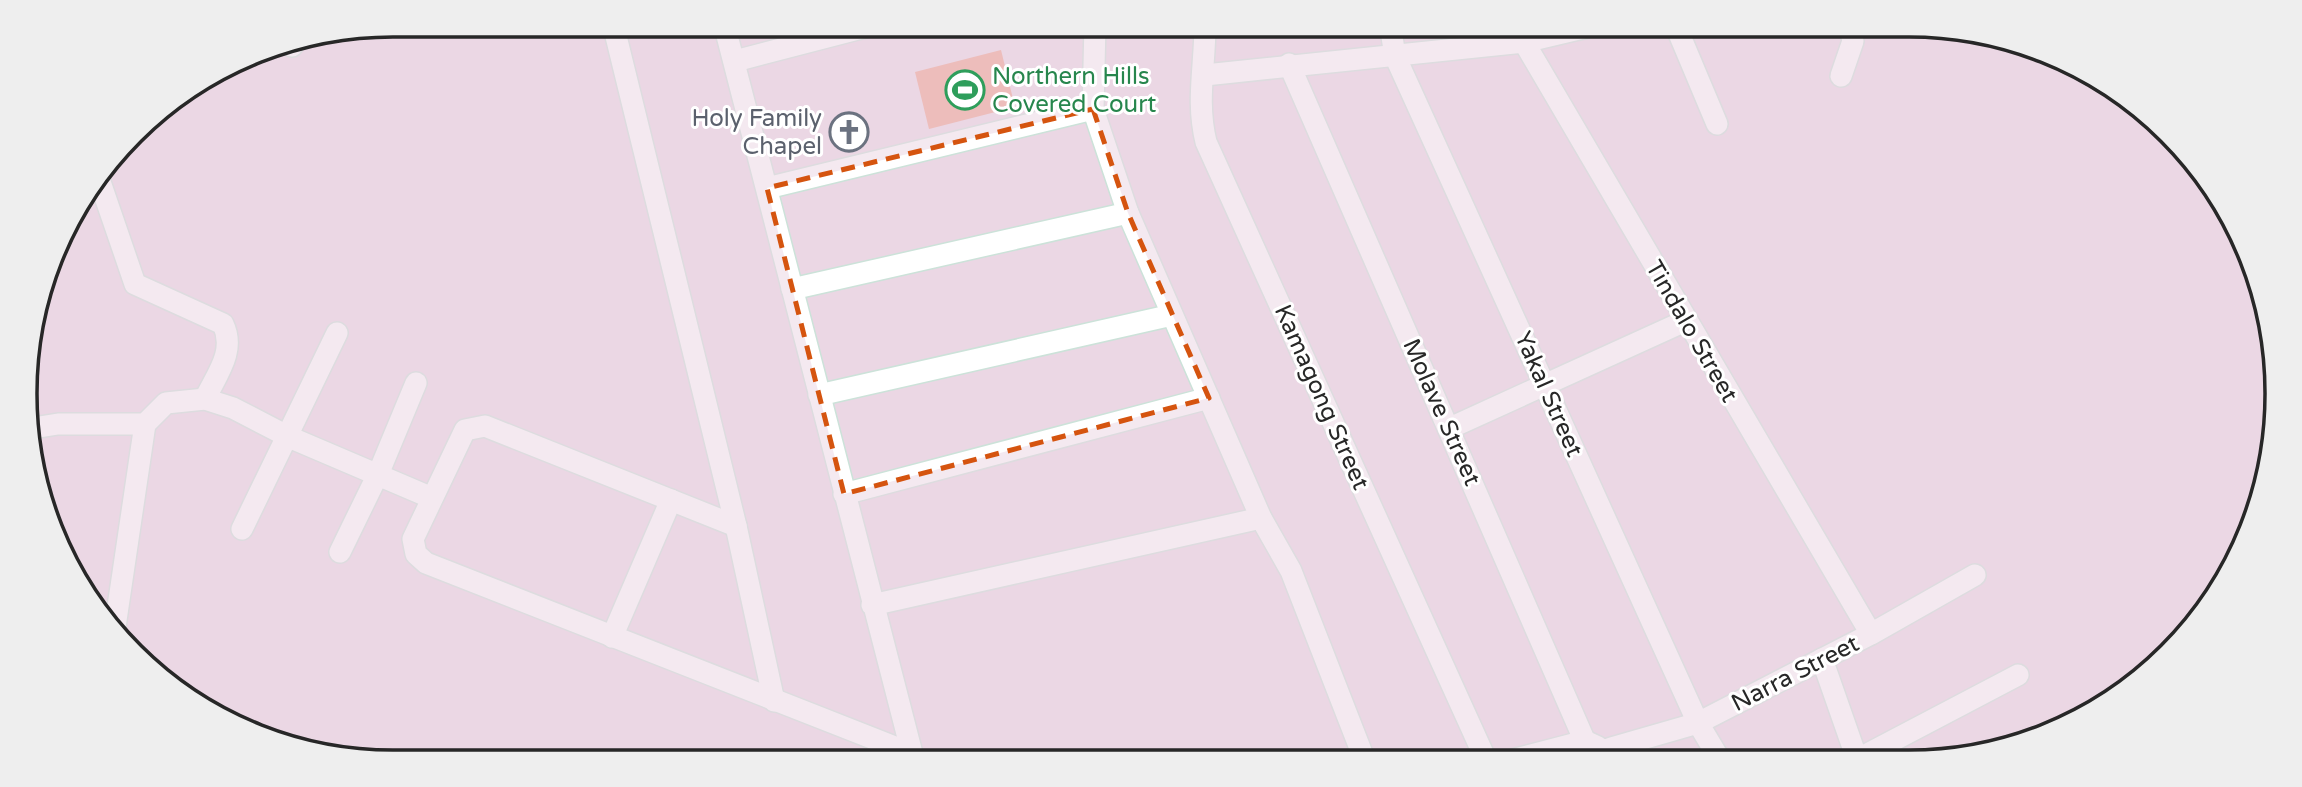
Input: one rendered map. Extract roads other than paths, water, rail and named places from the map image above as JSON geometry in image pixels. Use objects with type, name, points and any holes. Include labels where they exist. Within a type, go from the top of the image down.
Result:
[{"type":"street","points":[[616,37],[736,526],[775,701]]},
{"type":"street","points":[[728,37],[910,750]]},
{"type":"street","points":[[735,61],[827,37]]},
{"type":"street","points":[[1095,37],[1093,109],[1128,213],[1261,518],[1291,571],[1361,750]]},
{"type":"street","name":"Kamagong Street","points":[[1205,37],[1205,75],[1199,114],[1206,142],[1481,750]]},
{"type":"street","name":"Yakal Street","points":[[1392,37],[1395,56],[1698,723],[1714,750]]},
{"type":"street","points":[[1205,75],[1289,64],[1395,56],[1502,37]]},
{"type":"street","name":"Tindalo Street","points":[[1526,37],[1685,321],[1871,634]]},
{"type":"street","points":[[1680,37],[1717,124]]},
{"type":"street","points":[[1841,76],[1852,37]]},
{"type":"street","name":"Molave Street","points":[[1289,64],[1590,750]]},
{"type":"street","points":[[767,188],[1093,109]]},
{"type":"street","points":[[102,188],[135,284],[223,324],[226,330],[230,350],[205,399]]},
{"type":"street","points":[[792,289],[1128,213]]},
{"type":"street","points":[[819,395],[1172,315]]},
{"type":"street","points":[[1450,428],[1685,321]]},
{"type":"street","points":[[242,529],[337,333]]},
{"type":"street","points":[[340,552],[379,472],[416,383]]},
{"type":"street","points":[[844,494],[1209,398]]},
{"type":"street","points":[[116,619],[145,424],[166,402],[205,399],[233,408],[289,436],[379,472],[432,498]]},
{"type":"street","points":[[39,427],[58,424],[145,424]]},
{"type":"street","points":[[736,526],[485,426],[464,430],[413,539],[416,554],[426,563],[895,750]]},
{"type":"street","points":[[612,637],[671,500]]},
{"type":"street","points":[[872,605],[1261,518]]},
{"type":"street","name":"Narra Street","points":[[1606,750],[1698,723],[1871,634],[1975,575]]},
{"type":"street","points":[[1822,659],[1854,750]]},
{"type":"street","points":[[1876,750],[2018,675]]},
{"type":"place","name":"Northern Hills Covered Court","points":[[965,90]]},
{"type":"place","name":"Holy Family Chapel","points":[[849,132]]}]
